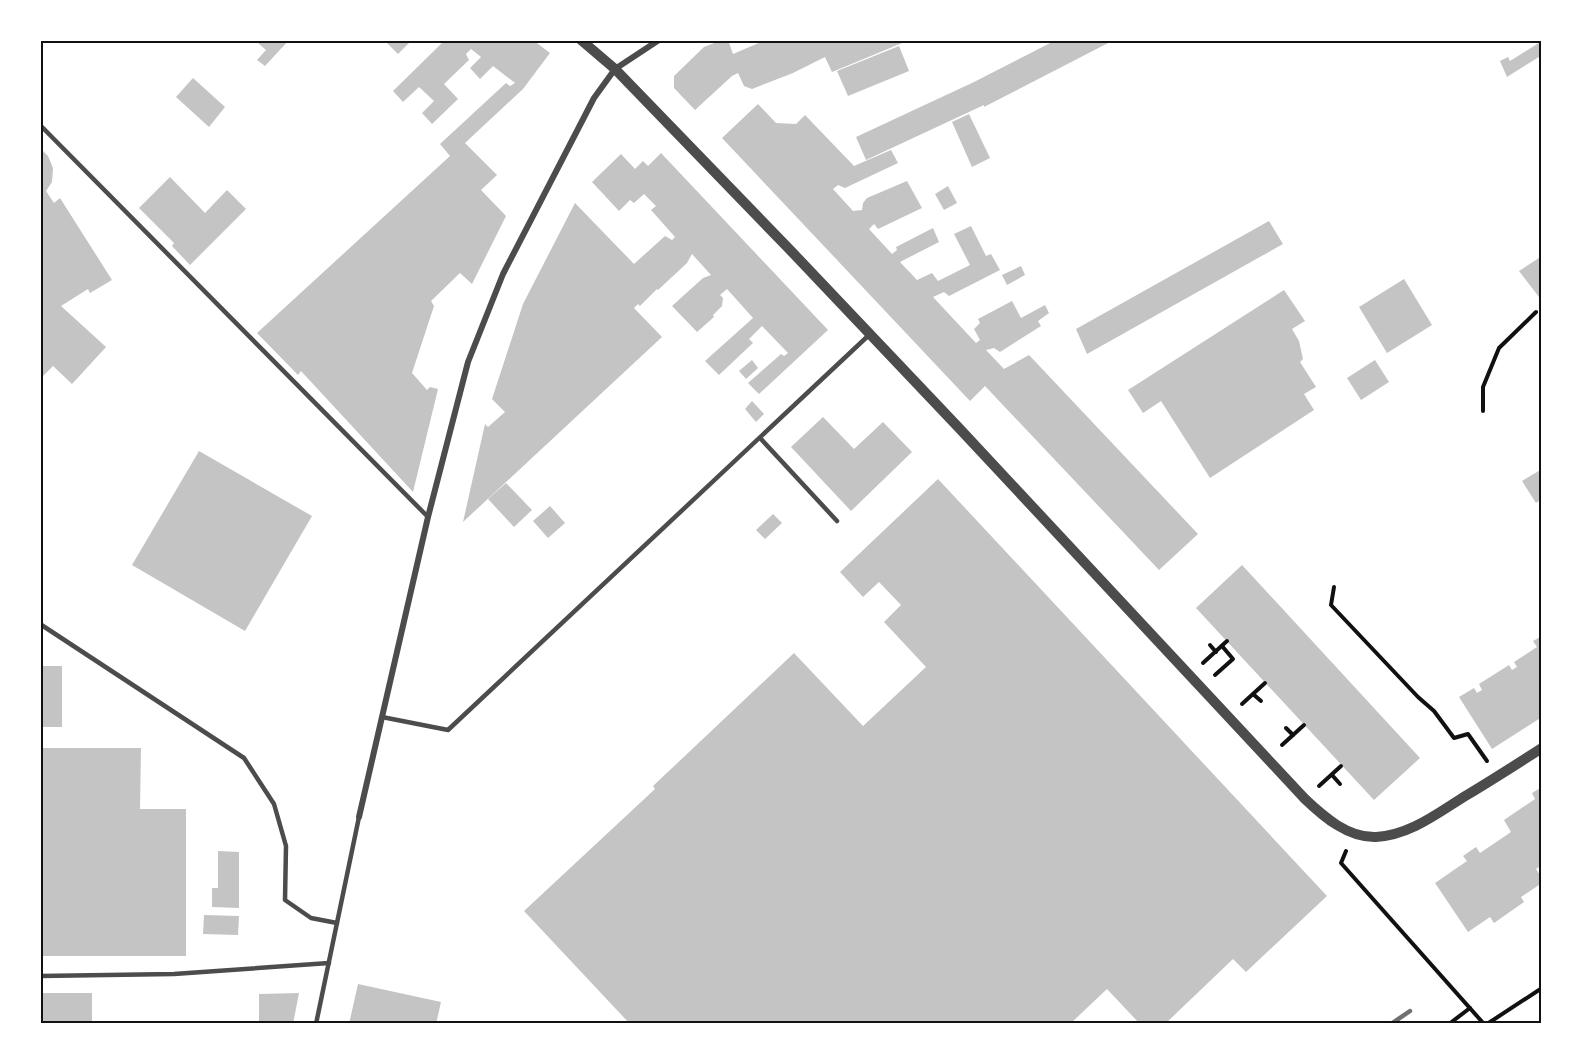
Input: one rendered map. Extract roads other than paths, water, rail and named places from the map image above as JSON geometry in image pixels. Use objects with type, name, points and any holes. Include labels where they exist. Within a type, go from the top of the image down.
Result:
[{"type":"street","points":[[581,40],[615,69],[967,436],[1305,799],[1332,822],[1353,833],[1375,837],[1397,834],[1416,826],[1542,748]]},
{"type":"street","points":[[359,817],[428,518],[468,362],[503,274],[594,98],[615,69],[659,40]]},
{"type":"lane","points":[[40,125],[428,518]]},
{"type":"lane","points":[[382,717],[448,730],[869,335]]},
{"type":"lane","points":[[760,438],[837,521]]},
{"type":"lane","points":[[40,624],[244,758],[274,804],[286,846],[285,900],[311,918],[338,922]]},
{"type":"lane","points":[[316,1023],[359,817]]},
{"type":"lane","points":[[40,976],[174,974],[329,963]]},
{"type":"railway","points":[[1391,1024],[1410,1011]]}]
